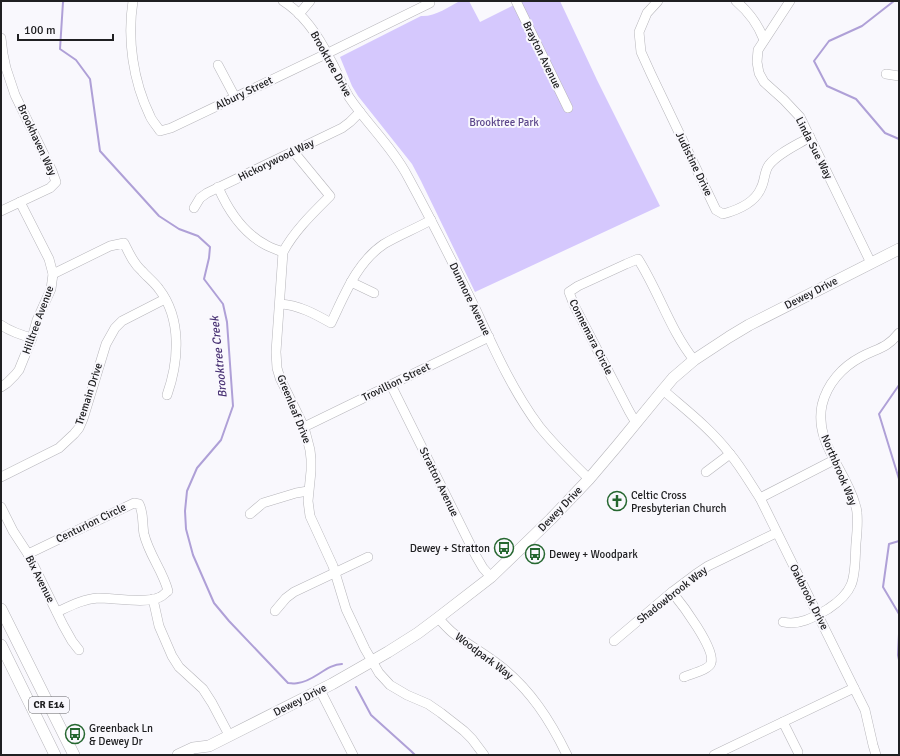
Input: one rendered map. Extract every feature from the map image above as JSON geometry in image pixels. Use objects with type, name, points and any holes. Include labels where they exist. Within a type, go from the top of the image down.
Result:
[{"type":"main road","name":"Dewey Drive","points":[[178,755],[193,748],[209,746],[320,690],[418,633],[491,577],[551,519],[617,446],[673,378],[694,360],[749,325],[871,263],[898,251]]},
{"type":"main road","name":"CR E14","points":[[1,609],[6,627],[74,755]]},
{"type":"main road","name":"CR E14","points":[[1,645],[55,755]]},
{"type":"main road","points":[[200,755],[209,746]]},
{"type":"street","name":"Albury Street","points":[[133,1],[131,34],[135,70],[138,84],[150,117],[160,131],[171,128],[328,54],[430,3],[430,1]]},
{"type":"street","name":"Brooktree Drive","points":[[283,1],[299,14],[319,38],[345,90],[360,112]]},
{"type":"street","points":[[299,14],[310,1]]},
{"type":"street","name":"Brayton Avenue","points":[[516,1],[568,108]]},
{"type":"street","name":"Judistine Drive","points":[[658,1],[647,13],[639,32],[641,52],[716,210],[723,214],[731,212],[749,203],[755,198],[761,189],[768,167],[775,158],[810,137]]},
{"type":"street","points":[[736,1],[757,24],[764,40]]},
{"type":"street","name":"Linda Sue Way","points":[[790,1],[758,50],[757,62],[759,73],[764,82],[800,117],[871,263]]},
{"type":"street","name":"Brookhaven Way","points":[[1,38],[6,68],[15,95],[56,182],[50,188],[1,212]]},
{"type":"street","points":[[218,65],[235,97]]},
{"type":"street","points":[[886,74],[899,76]]},
{"type":"street","name":"Hickorywood Way","points":[[194,208],[203,195],[342,128],[360,112]]},
{"type":"street","name":"Dunmore Avenue","points":[[360,112],[403,168],[431,220],[514,388],[526,408],[554,444],[589,478]]},
{"type":"street","name":"Greenleaf Drive","points":[[293,151],[330,196],[296,232],[283,252],[276,352],[277,368],[280,378],[304,427],[310,450],[311,459],[308,491],[310,516],[335,572],[346,608],[379,673],[390,685],[407,695],[428,704],[441,713],[472,739],[484,755]]},
{"type":"street","points":[[218,188],[230,210],[242,226],[265,244],[283,252]]},
{"type":"street","name":"Hilltree Avenue","points":[[1,387],[19,370],[32,338],[37,320],[51,289],[53,274],[49,259],[20,202]]},
{"type":"street","points":[[280,304],[296,306],[331,322],[351,282],[360,267],[370,255],[391,240],[431,220]]},
{"type":"street","points":[[53,274],[110,246],[124,243],[135,264],[159,289],[170,310],[174,323],[176,333],[176,356],[171,384],[167,395]]},
{"type":"street","name":"Connemara Circle","points":[[636,423],[569,292],[585,283],[638,260],[645,270],[676,334],[694,360]]},
{"type":"street","points":[[351,282],[374,293]]},
{"type":"street","name":"Tremain Drive","points":[[1,477],[59,448],[74,434],[79,428],[83,419],[103,351],[115,328],[122,321],[165,299]]},
{"type":"street","points":[[1,325],[16,334],[32,338]]},
{"type":"street","name":"Northbrook Way","points":[[782,622],[797,623],[817,614],[835,604],[852,585],[857,512],[852,494],[825,440],[822,429],[822,407],[824,397],[832,382],[845,368],[860,358],[884,347],[893,341],[899,333]]},
{"type":"street","name":"Trovillion Street","points":[[304,427],[489,337]]},
{"type":"street","name":"Stratton Avenue","points":[[391,385],[476,556],[483,568],[491,577]]},
{"type":"street","name":"Oakbrook Drive","points":[[663,390],[704,425],[730,454],[760,498],[865,710],[876,755]]},
{"type":"street","points":[[706,472],[730,454]]},
{"type":"street","points":[[760,498],[834,460]]},
{"type":"street","points":[[250,514],[263,503],[308,491]]},
{"type":"street","name":"Centurion Circle","points":[[28,554],[125,507],[134,503],[139,504],[143,512],[144,532],[147,543],[152,557],[165,581],[168,591],[160,598],[153,600]]},
{"type":"street","name":"Bix Avenue","points":[[1,507],[13,531],[28,554],[72,640],[79,650]]},
{"type":"street","name":"Shadowbrook Way","points":[[614,641],[672,592],[708,566],[776,533]]},
{"type":"street","points":[[275,611],[286,598],[294,592],[368,557]]},
{"type":"street","points":[[672,592],[688,612],[704,639],[712,662],[706,668],[684,677]]},
{"type":"street","points":[[57,612],[75,603],[90,599],[153,600],[159,626],[172,656],[179,667],[203,690],[212,703],[229,735]]},
{"type":"street","name":"Woodpark Way","points":[[438,618],[453,633],[497,663],[521,685],[542,710],[567,755]]},
{"type":"street","points":[[717,754],[854,688]]},
{"type":"street","points":[[320,690],[353,755]]},
{"type":"street","points":[[783,722],[798,752]]},
{"type":"green space","name":"Brooktree Park","points":[[460,1],[469,1],[480,22],[522,1],[560,1],[597,80],[660,206],[475,292],[412,164],[358,96],[352,86],[340,57],[421,16],[431,15]]},
{"type":"waterway","name":"Brooktree Creek","points":[[64,1],[60,49],[76,60],[90,79],[100,151],[159,216],[179,229],[198,236],[210,247],[204,279],[223,304],[227,322],[233,406],[221,440],[197,468],[187,491],[185,511],[186,529],[193,555],[214,603],[229,621],[288,683],[304,682],[331,667],[342,664]]},
{"type":"waterway","points":[[894,1],[862,26],[829,41],[814,61],[827,86],[856,99],[885,133],[899,139]]},
{"type":"waterway","points":[[899,385],[879,414],[899,479]]},
{"type":"waterway","points":[[899,541],[889,544],[883,587],[899,614]]},
{"type":"waterway","points":[[899,634],[899,660]]},
{"type":"waterway","points":[[356,687],[371,715],[415,755]]},
{"type":"place","name":"Celtic Cross Presbyterian Church","points":[[617,501]]},
{"type":"place","name":"Dewey + Stratton","points":[[504,548]]},
{"type":"place","name":"Dewey + Woodpark","points":[[535,554]]},
{"type":"place","name":"Greenback Ln & Dewey Dr","points":[[75,734]]}]
